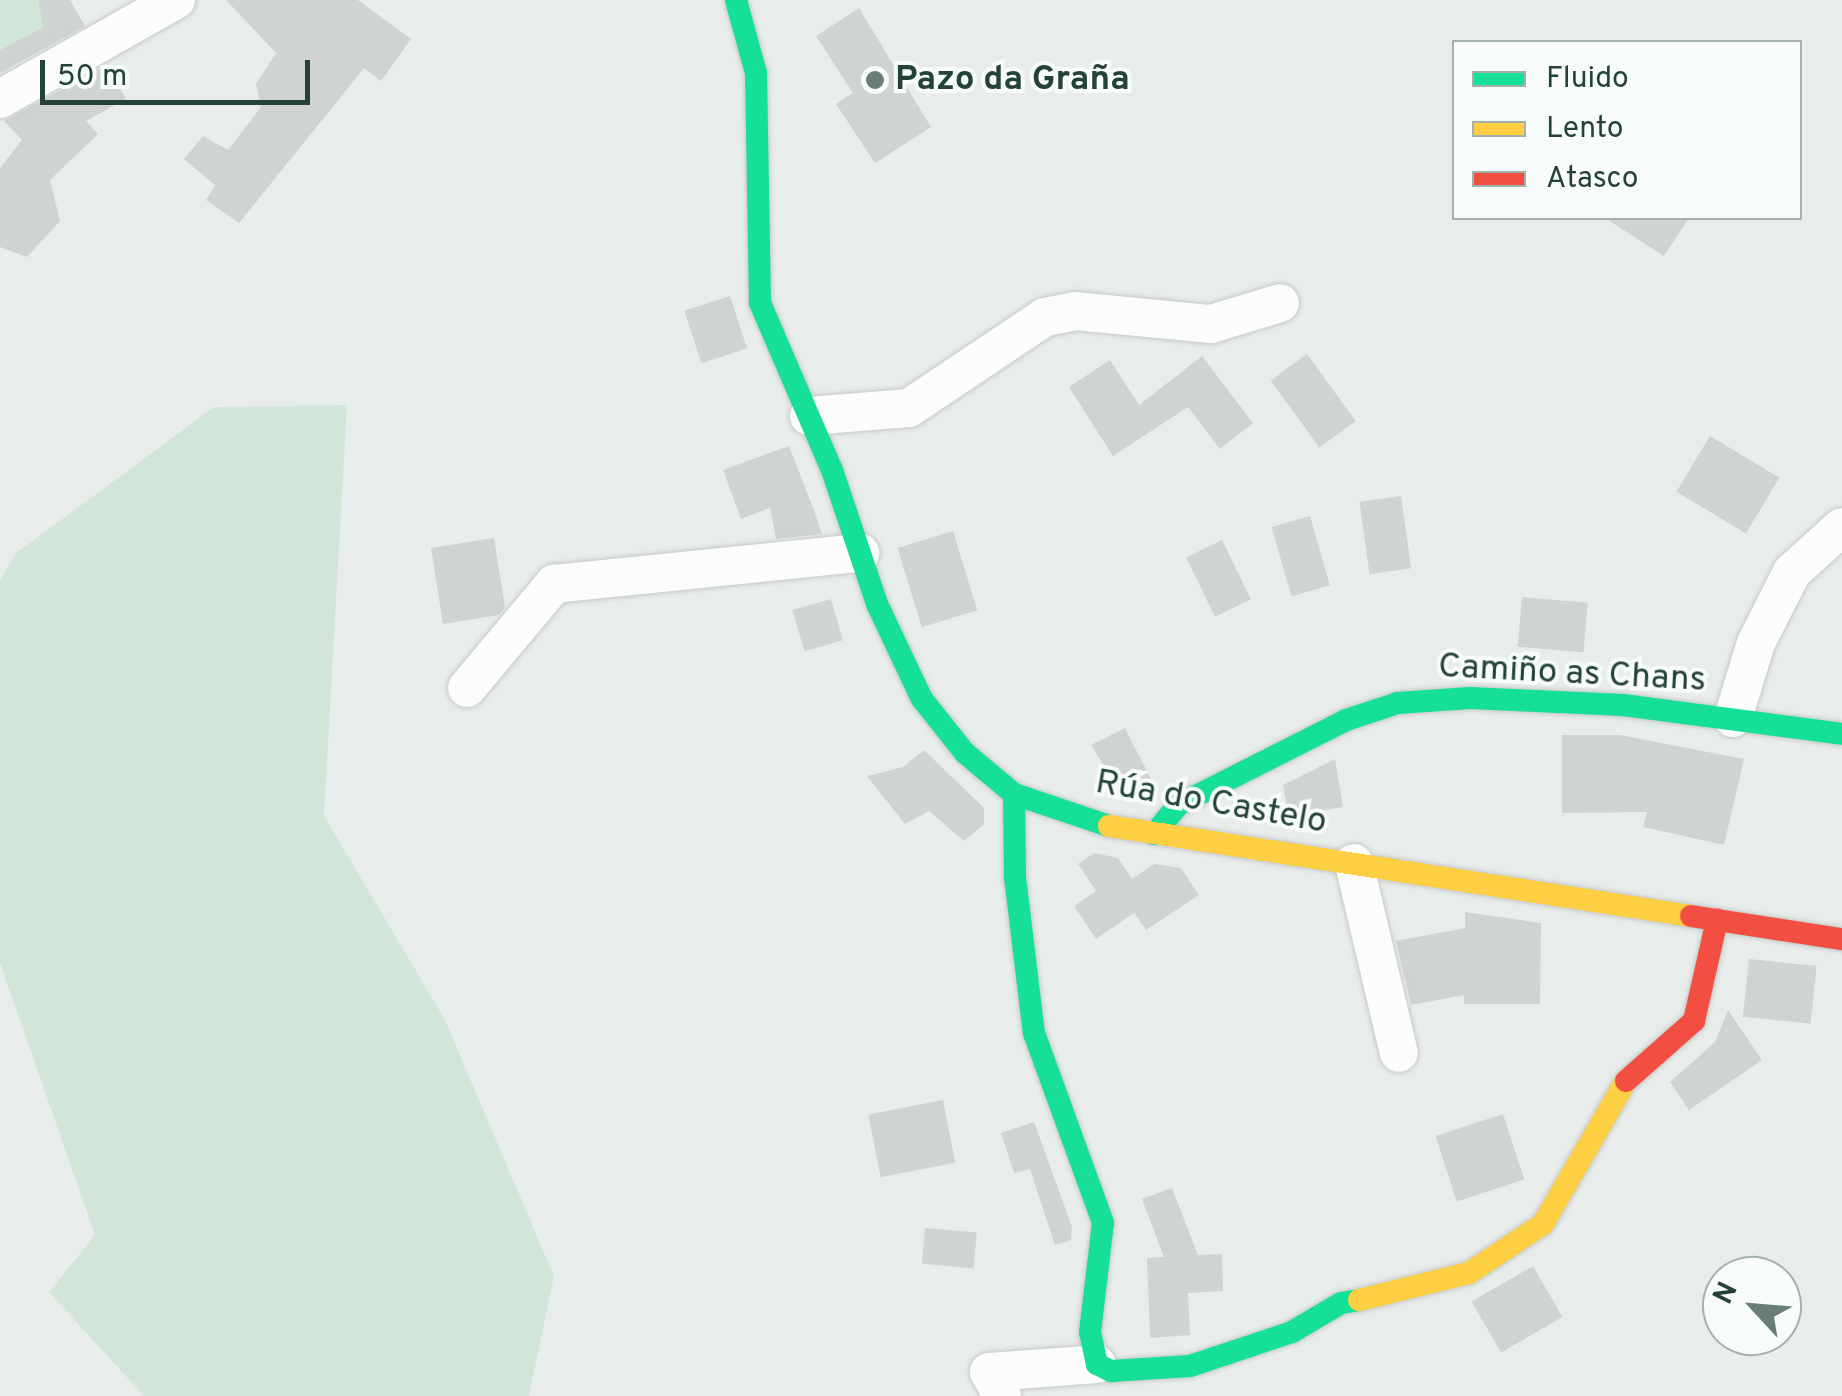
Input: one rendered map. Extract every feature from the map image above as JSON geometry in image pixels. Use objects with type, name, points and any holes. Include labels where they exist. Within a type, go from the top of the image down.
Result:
[{"type":"street","points":[[0,99],[176,0]]},
{"type":"street","name":"Rúa do Castelo","points":[[736,0],[756,74],[760,303],[922,699],[965,753],[1014,794],[1112,827],[1842,939]]},
{"type":"street","points":[[809,416],[909,408],[1046,317],[1076,311],[1210,324],[1280,303]]},
{"type":"street","points":[[1733,718],[1756,642],[1792,572],[1842,527]]},
{"type":"street","points":[[467,688],[554,584],[860,553]]},
{"type":"street","name":"Camiño as Chans","points":[[1154,834],[1178,805],[1346,720],[1398,703],[1585,703],[1842,734]]},
{"type":"street","points":[[1014,794],[1015,876],[1034,1034],[1102,1224],[1089,1304],[1098,1364]]},
{"type":"street","points":[[1354,863],[1400,1053]]},
{"type":"street","points":[[1002,1396],[989,1372],[1098,1364],[1111,1370],[1174,1367],[1236,1353],[1292,1332],[1341,1303],[1415,1291],[1469,1273],[1543,1224],[1620,1086],[1694,1021],[1717,920]]},
{"type":"green space","points":[[0,0],[38,0],[43,27],[0,50]]},
{"type":"green space","points":[[347,405],[324,816],[444,1018],[554,1276],[529,1396],[144,1396],[49,1292],[95,1235],[0,963],[0,581],[15,554],[214,407]]},
{"type":"building","points":[[38,0],[70,0],[85,26],[0,73],[0,50],[43,27]]},
{"type":"building","points":[[226,0],[358,0],[411,39],[381,81],[364,68],[239,223],[206,200],[215,185],[184,159],[203,136],[228,150],[261,107],[256,84],[276,53]]},
{"type":"building","name":"Pazo da Graña","points":[[859,8],[931,127],[875,163],[836,104],[853,93],[816,36]]},
{"type":"building","points":[[107,65],[126,99],[86,121],[98,134],[50,180],[60,221],[27,257],[0,247],[0,168],[22,140],[4,121]]},
{"type":"building","points":[[1608,220],[1688,220],[1664,256]]},
{"type":"building","points":[[730,296],[747,348],[701,363],[684,311]]},
{"type":"building","points":[[1307,354],[1356,421],[1319,448],[1271,380]]},
{"type":"building","points":[[1202,356],[1253,423],[1220,449],[1188,407],[1113,456],[1069,387],[1110,360],[1139,405]]},
{"type":"building","points":[[1710,436],[1779,478],[1746,533],[1677,492]]},
{"type":"building","points":[[789,446],[822,534],[776,539],[770,508],[741,519],[723,470]]},
{"type":"building","points":[[1401,496],[1411,568],[1370,574],[1359,502]]},
{"type":"building","points":[[1310,516],[1330,585],[1291,596],[1272,527]]},
{"type":"building","points":[[953,531],[977,610],[922,627],[898,548]]},
{"type":"building","points":[[494,538],[505,607],[499,615],[443,624],[431,548]]},
{"type":"building","points":[[1222,540],[1251,599],[1215,617],[1186,558]]},
{"type":"building","points":[[1522,597],[1588,603],[1583,653],[1518,647]]},
{"type":"building","points":[[831,599],[843,640],[804,651],[793,610]]},
{"type":"building","points":[[1125,728],[1153,783],[1124,798],[1091,745]]},
{"type":"building","points":[[1562,735],[1620,735],[1744,759],[1724,845],[1643,827],[1647,812],[1562,813]]},
{"type":"building","points":[[924,750],[984,808],[984,824],[964,841],[929,811],[905,824],[867,776],[903,767]]},
{"type":"building","points":[[1335,759],[1343,807],[1289,816],[1283,785]]},
{"type":"building","points":[[1094,853],[1118,858],[1132,879],[1154,864],[1181,868],[1199,895],[1146,930],[1134,913],[1096,939],[1074,906],[1096,891],[1078,864]]},
{"type":"building","points":[[1465,912],[1541,923],[1540,1004],[1464,1004],[1464,995],[1411,1005],[1396,941],[1465,928]]},
{"type":"building","points":[[1749,959],[1817,966],[1811,1024],[1743,1017]]},
{"type":"building","points":[[1728,1010],[1762,1060],[1689,1110],[1670,1082],[1715,1042]]},
{"type":"building","points":[[943,1100],[955,1163],[881,1177],[868,1115]]},
{"type":"building","points":[[1503,1114],[1524,1180],[1457,1202],[1435,1136]]},
{"type":"building","points":[[1034,1122],[1072,1227],[1071,1240],[1055,1245],[1030,1169],[1014,1173],[1001,1133]]},
{"type":"building","points":[[1172,1188],[1198,1255],[1222,1254],[1223,1291],[1188,1293],[1190,1335],[1150,1338],[1147,1258],[1164,1257],[1142,1199]]},
{"type":"building","points":[[925,1228],[977,1233],[974,1268],[922,1264]]},
{"type":"building","points":[[1533,1266],[1563,1317],[1501,1353],[1472,1302]]},
{"type":"traffic: fast","points":[[736,0],[756,73],[760,303],[832,470],[877,604],[922,699],[965,753],[1014,794],[1109,826]]},
{"type":"traffic: fast","points":[[1154,834],[1178,805],[1346,720],[1398,703],[1470,698],[1623,705],[1842,734]]},
{"type":"traffic: fast","points":[[1014,794],[1015,877],[1034,1033],[1103,1223],[1090,1332],[1097,1364],[1111,1371],[1190,1366],[1292,1332],[1341,1303],[1359,1300]]},
{"type":"traffic: slow","points":[[1109,826],[1691,916]]},
{"type":"traffic: slow","points":[[1359,1300],[1469,1273],[1543,1224],[1626,1081]]},
{"type":"traffic: jam","points":[[1691,916],[1842,939]]},
{"type":"traffic: jam","points":[[1626,1081],[1694,1021],[1717,920]]},
{"type":"place","name":"Pazo da Graña","points":[[875,80]]}]
